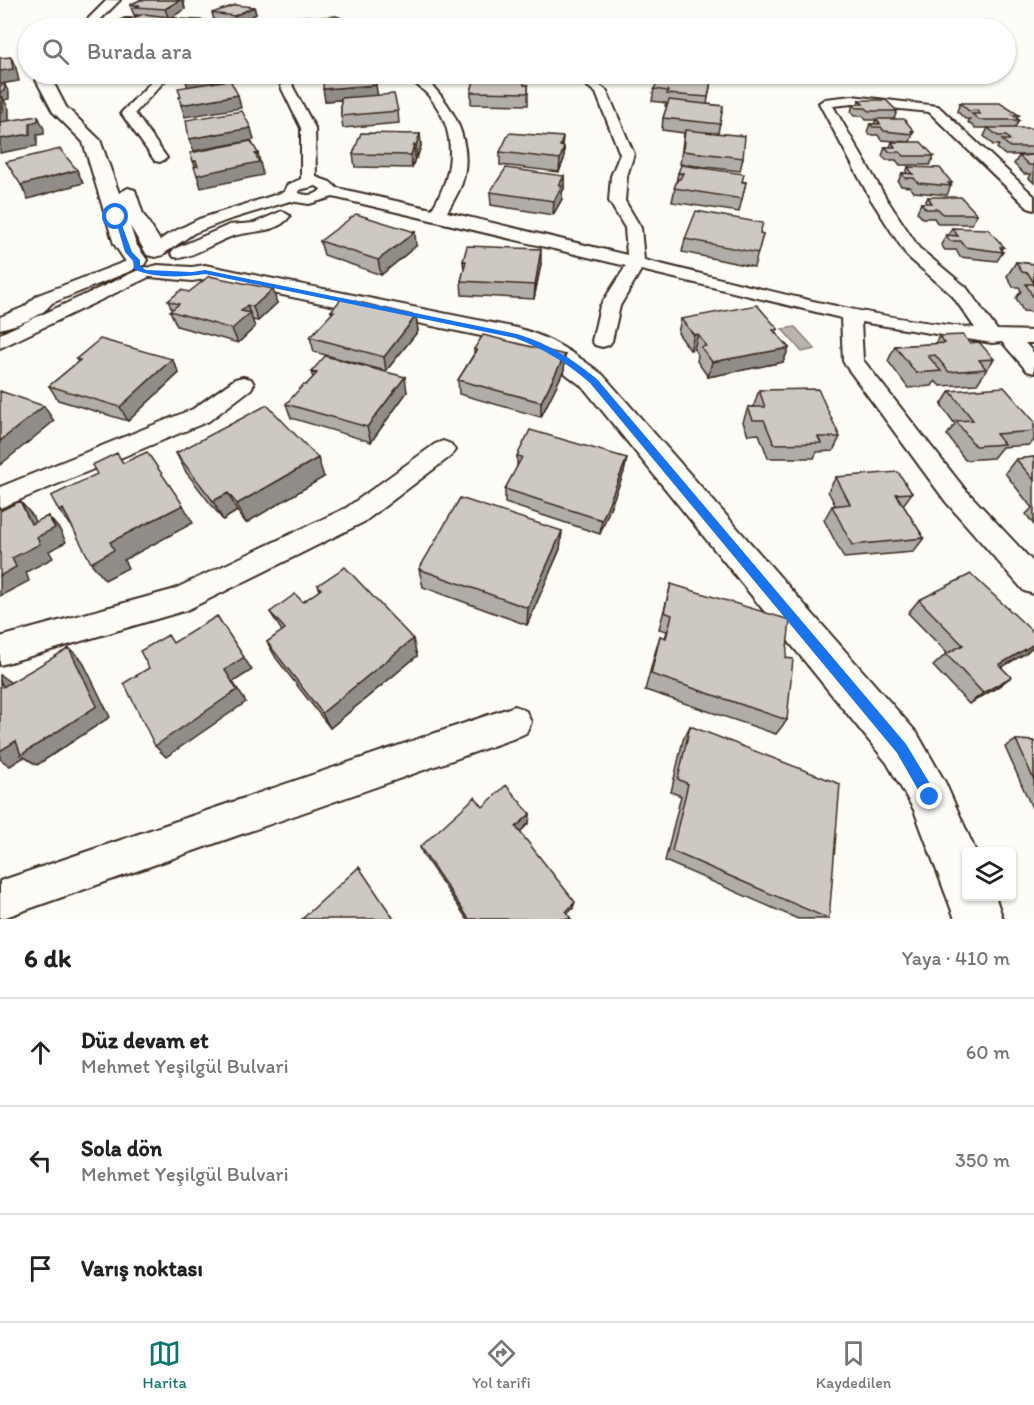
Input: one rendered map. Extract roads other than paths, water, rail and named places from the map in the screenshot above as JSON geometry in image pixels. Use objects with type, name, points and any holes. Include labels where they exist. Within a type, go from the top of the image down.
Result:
[{"type":"main road","points":[[86,18],[105,0]]},
{"type":"main road","points":[[95,18],[114,0]]},
{"type":"main road","points":[[46,84],[59,109],[91,140],[125,244],[162,261],[517,336],[546,347],[572,363],[594,381],[902,748],[930,797],[962,874]]},
{"type":"main road","points":[[58,84],[70,106],[103,136],[122,170],[133,214],[162,261]]},
{"type":"main road","points":[[972,901],[979,919]]},
{"type":"street","points":[[156,84],[128,113],[160,158]]},
{"type":"street","points":[[286,84],[308,128],[309,182]]},
{"type":"street","points":[[423,84],[432,92],[450,119],[460,154],[455,181],[438,213]]},
{"type":"street","points":[[591,84],[601,91],[627,154],[619,176],[617,201],[633,228],[636,264],[610,306],[602,341]]},
{"type":"street","points":[[1034,205],[933,109],[852,100],[825,103],[878,198],[913,252],[959,291],[1000,337],[1034,366]]},
{"type":"street","points":[[291,195],[292,188],[309,182],[327,185],[329,191]]},
{"type":"street","points":[[0,342],[162,261],[234,230],[238,226],[282,216],[329,191],[438,213],[636,264],[899,325],[1000,337],[1034,337]]},
{"type":"street","points":[[162,261],[174,237],[198,226],[291,195],[309,200]]},
{"type":"street","points":[[0,321],[35,302],[108,272],[162,261]]},
{"type":"street","points":[[851,315],[853,361],[955,495],[1034,582]]},
{"type":"street","points":[[0,498],[201,415],[243,384]]},
{"type":"street","points":[[0,651],[177,601],[354,515],[443,450]]},
{"type":"street","points":[[0,900],[515,722]]}]
